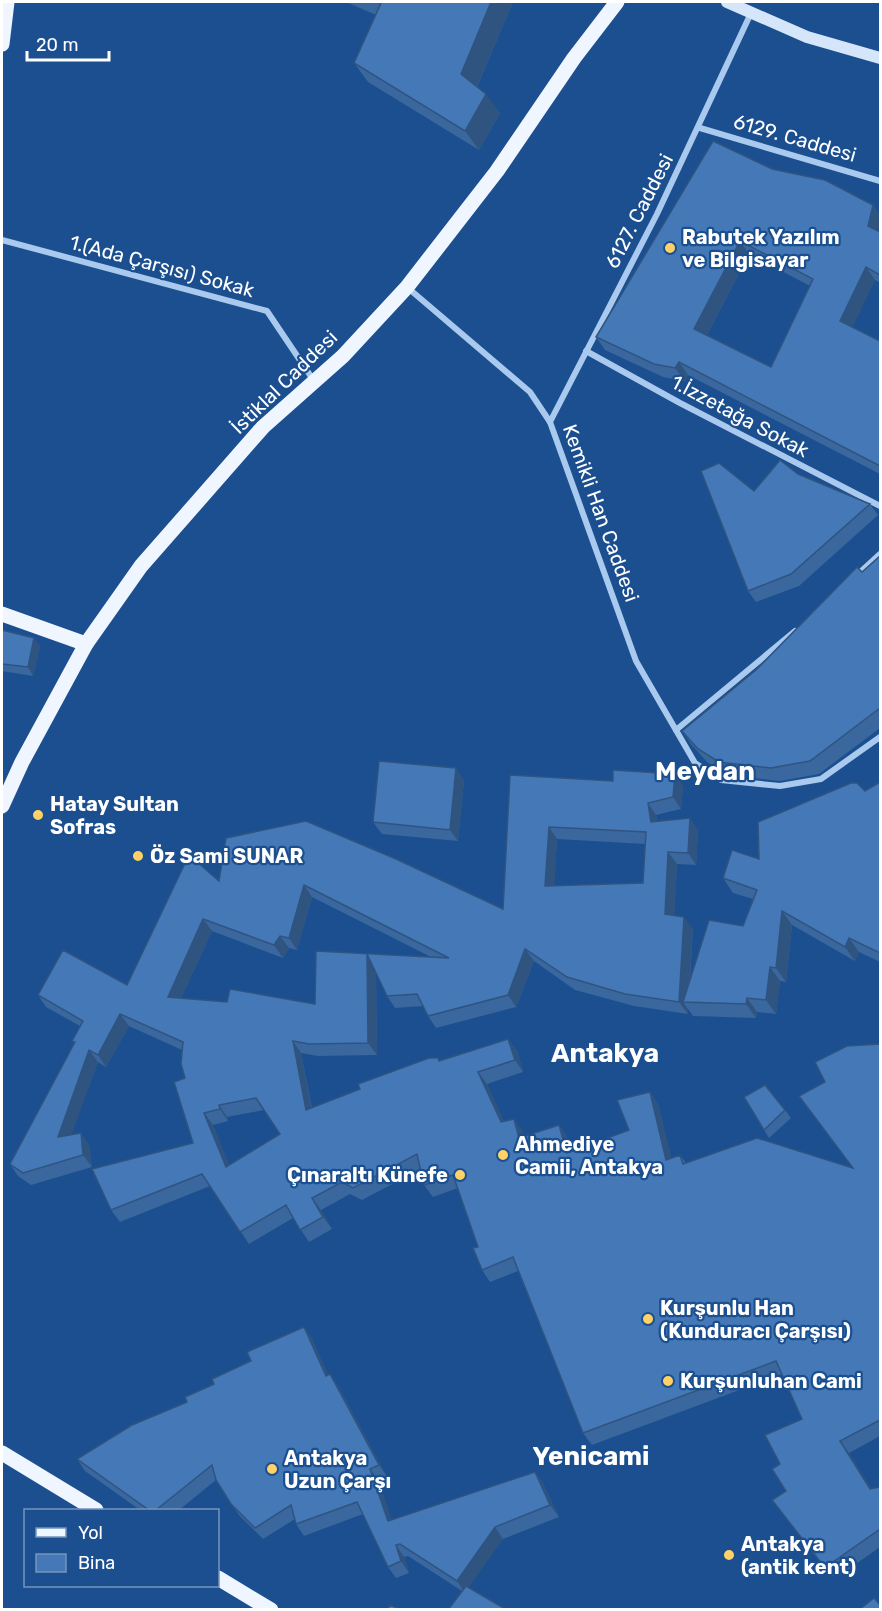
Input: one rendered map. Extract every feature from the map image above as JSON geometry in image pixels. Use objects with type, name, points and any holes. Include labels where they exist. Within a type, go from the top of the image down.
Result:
[{"type":"main road","points":[[2,44],[7,2]]},
{"type":"main road","name":"İstiklal Caddesi","points":[[2,806],[22,762],[86,644],[141,566],[263,428],[343,356],[407,287],[497,171],[574,58],[617,2]]},
{"type":"main road","points":[[2,614],[86,644]]},
{"type":"main road","points":[[2,1453],[94,1509]]},
{"type":"main road","points":[[219,1579],[271,1610]]},
{"type":"street","points":[[727,2],[807,37],[880,58]]},
{"type":"street","name":"6127. Caddesi","points":[[550,422],[700,128],[752,13]]},
{"type":"street","name":"6129. Caddesi","points":[[700,128],[880,181]]},
{"type":"street","name":"1.(Ada Çarşısı) Sokak","points":[[2,240],[267,311],[314,382]]},
{"type":"street","name":"Kemikli Han Caddesi","points":[[407,287],[530,392],[550,422],[636,661],[695,763],[722,780],[780,786],[822,779],[880,737]]},
{"type":"street","name":"1.İzzetağa Sokak","points":[[586,351],[751,441],[880,506]]},
{"type":"street","points":[[854,578],[880,554]]},
{"type":"street","points":[[676,730],[747,673],[801,625]]},
{"type":"building","points":[[377,2],[491,2],[461,74],[486,94],[465,131],[354,63],[381,3]]},
{"type":"building","points":[[713,141],[772,169],[825,180],[873,205],[868,226],[880,232],[880,275],[866,267],[840,321],[880,341],[880,466],[679,362],[675,368],[654,364],[596,337]],"holes":[[[740,241],[813,279],[771,367],[694,329]]]},
{"type":"building","points":[[780,460],[798,474],[870,504],[791,574],[748,591],[701,471],[719,463],[754,491]]},
{"type":"building","points":[[880,556],[880,708],[810,761],[771,768],[719,762],[698,749],[682,731],[756,670],[857,567],[862,572]]},
{"type":"building","points":[[2,630],[34,638],[28,667],[2,664]]},
{"type":"building","points":[[379,761],[456,768],[450,830],[373,822]]},
{"type":"building","points":[[613,770],[675,774],[673,797],[648,803],[651,822],[690,818],[688,853],[668,852],[665,914],[684,917],[679,1002],[625,994],[567,977],[525,949],[508,995],[428,1016],[417,994],[387,996],[367,954],[368,1043],[309,1044],[293,1041],[306,1110],[360,1089],[358,1084],[429,1058],[438,1058],[439,1061],[508,1039],[515,1060],[478,1072],[501,1122],[514,1119],[519,1138],[559,1125],[567,1153],[629,1130],[617,1100],[650,1092],[666,1160],[680,1155],[683,1164],[757,1138],[853,1168],[799,1096],[825,1082],[815,1062],[847,1046],[880,1044],[880,1420],[840,1441],[870,1489],[880,1487],[880,1529],[830,1564],[822,1564],[772,1500],[786,1491],[772,1469],[780,1464],[765,1435],[802,1419],[776,1361],[583,1433],[513,1257],[482,1270],[473,1248],[478,1247],[453,1175],[424,1185],[417,1154],[353,1188],[342,1182],[312,1198],[323,1217],[300,1230],[286,1205],[240,1232],[202,1174],[111,1210],[92,1169],[193,1143],[174,1082],[185,1078],[181,1064],[183,1042],[120,1014],[98,1055],[89,1050],[58,1137],[81,1133],[83,1155],[23,1173],[10,1164],[75,1042],[72,1041],[83,1021],[38,995],[63,950],[127,985],[189,855],[219,881],[226,838],[306,821],[396,859],[503,909],[510,775],[613,781]],"holes":[[[549,827],[646,832],[643,883],[545,886]],[[304,885],[449,958],[316,951],[315,1004],[230,989],[227,1002],[168,997],[203,919],[274,945],[280,936],[289,938]],[[256,1098],[280,1134],[226,1167],[204,1113],[220,1109],[219,1105]]]},
{"type":"building","points":[[880,782],[880,953],[849,938],[845,947],[782,911],[776,968],[770,967],[766,1000],[747,998],[746,1004],[683,1002],[709,920],[743,926],[757,890],[723,878],[732,850],[759,859],[758,822],[851,783],[857,783],[865,791]]},
{"type":"building","points":[[765,1085],[785,1110],[764,1130],[744,1097]]},
{"type":"building","points":[[304,1327],[326,1376],[330,1374],[379,1465],[370,1469],[388,1521],[535,1472],[550,1505],[495,1527],[457,1581],[400,1544],[396,1545],[401,1561],[388,1567],[357,1502],[296,1524],[291,1505],[255,1528],[231,1504],[216,1480],[212,1465],[157,1509],[148,1509],[77,1459],[132,1425],[187,1402],[185,1397],[214,1384],[212,1379],[251,1361],[247,1352]]},
{"type":"building","points":[[466,1586],[507,1610],[448,1610]]},
{"type":"building","points":[[874,1598],[880,1605],[880,1610],[859,1610]]},
{"type":"building","points":[[390,1605],[401,1610],[387,1610]]},
{"type":"place","name":"Rabutek Yazılım ve Bilgisayar","points":[[670,248]]},
{"type":"place","name":"Hatay Sultan Sofras","points":[[38,815]]},
{"type":"place","name":"Öz Sami SUNAR","points":[[138,856]]},
{"type":"place","name":"Ahmediye Camii, Antakya","points":[[503,1155]]},
{"type":"place","name":"Çınaraltı Künefe","points":[[460,1175]]},
{"type":"place","name":"Kurşunlu Han (Kunduracı Çarşısı)","points":[[648,1319]]},
{"type":"place","name":"Kurşunluhan Cami","points":[[668,1381]]},
{"type":"place","name":"Antakya Uzun Çarşı","points":[[272,1469]]},
{"type":"place","name":"Antakya (antik kent)","points":[[729,1555]]},
{"type":"district","name":"Meydan","points":[[705,771]]},
{"type":"district","name":"Antakya","points":[[605,1053]]},
{"type":"district","name":"Yenicami","points":[[591,1456]]}]
